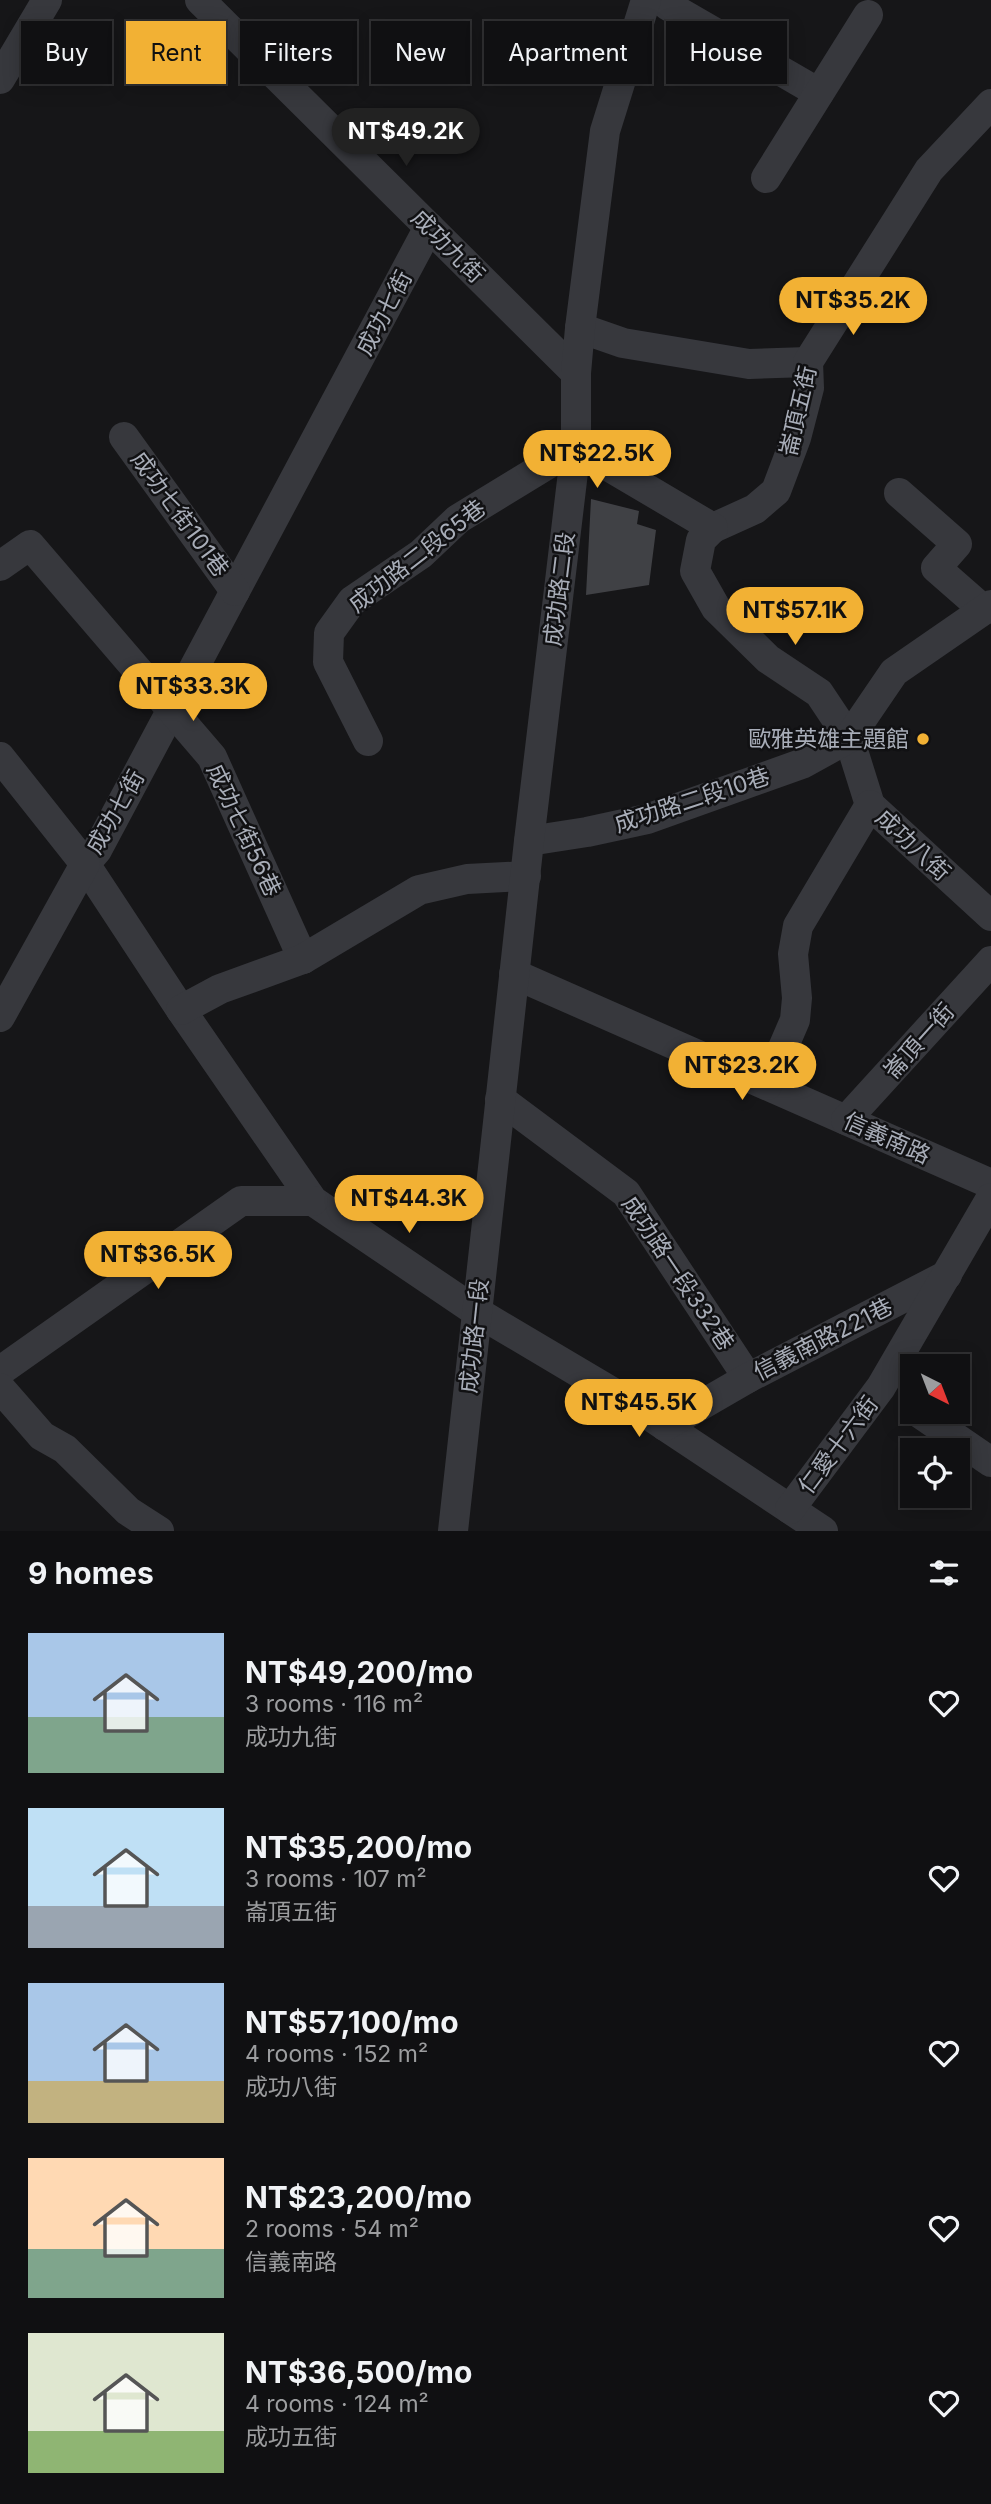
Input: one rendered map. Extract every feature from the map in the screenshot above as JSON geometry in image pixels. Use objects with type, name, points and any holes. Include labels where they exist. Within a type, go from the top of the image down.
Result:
[{"type":"street","points":[[0,79],[47,0]]},
{"type":"street","name":"成功九街","points":[[200,0],[576,373]]},
{"type":"street","name":"成功路二段","points":[[514,974],[576,447],[576,373],[580,328],[605,131],[646,0]]},
{"type":"street","points":[[665,0],[667,5],[819,93]]},
{"type":"street","points":[[766,178],[868,15]]},
{"type":"street","name":"崙頂五街","points":[[713,528],[755,509],[776,491],[796,438],[808,388],[807,362],[929,170],[991,104]]},
{"type":"street","name":"成功七街","points":[[429,227],[97,850],[85,864],[181,1010],[313,1201],[477,1312],[632,1404],[807,1524]]},
{"type":"street","points":[[580,328],[624,343],[749,364],[807,362]]},
{"type":"street","name":"成功七街101巷","points":[[124,438],[235,592]]},
{"type":"street","points":[[576,447],[713,528]]},
{"type":"street","name":"成功路二段65巷","points":[[368,741],[328,662],[329,633],[352,601],[421,554],[458,519],[576,447]]},
{"type":"street","points":[[849,738],[894,672],[988,607],[936,568],[957,544],[899,493]]},
{"type":"street","name":"成功八街","points":[[713,528],[701,540],[695,571],[716,608],[768,659],[819,693],[849,738],[870,805],[991,916]]},
{"type":"street","name":"成功七街56巷","points":[[0,566],[30,545],[212,757],[303,959]]},
{"type":"street","name":"成功路二段10巷","points":[[529,841],[587,832],[647,818],[804,762],[849,738]]},
{"type":"street","points":[[0,757],[85,864],[0,1017]]},
{"type":"street","points":[[767,1085],[795,1020],[797,998],[793,954],[798,926],[870,805]]},
{"type":"street","points":[[181,1010],[220,989],[303,959],[419,890],[467,879],[526,876]]},
{"type":"street","name":"崙頂一街","points":[[846,1120],[991,961]]},
{"type":"street","name":"信義南路","points":[[514,974],[991,1184]]},
{"type":"street","name":"成功路一段","points":[[453,1531],[514,974]]},
{"type":"street","name":"成功路一段332巷","points":[[500,1099],[626,1193],[748,1378]]},
{"type":"street","name":"仁愛十六街","points":[[807,1524],[881,1387],[991,1198]]},
{"type":"street","points":[[0,1371],[241,1201],[313,1201]]},
{"type":"street","name":"信義南路221巷","points":[[665,1426],[748,1378],[947,1275]]},
{"type":"street","points":[[881,1387],[900,1400]]},
{"type":"street","points":[[0,1388],[42,1436],[65,1449],[128,1511],[159,1531]]},
{"type":"street","points":[[936,1424],[991,1462]]},
{"type":"building","points":[[591,499],[639,511],[637,524],[656,530],[649,585],[586,595]]},
{"type":"place","name":"歐雅英雄主題館","points":[[923,739]]}]
